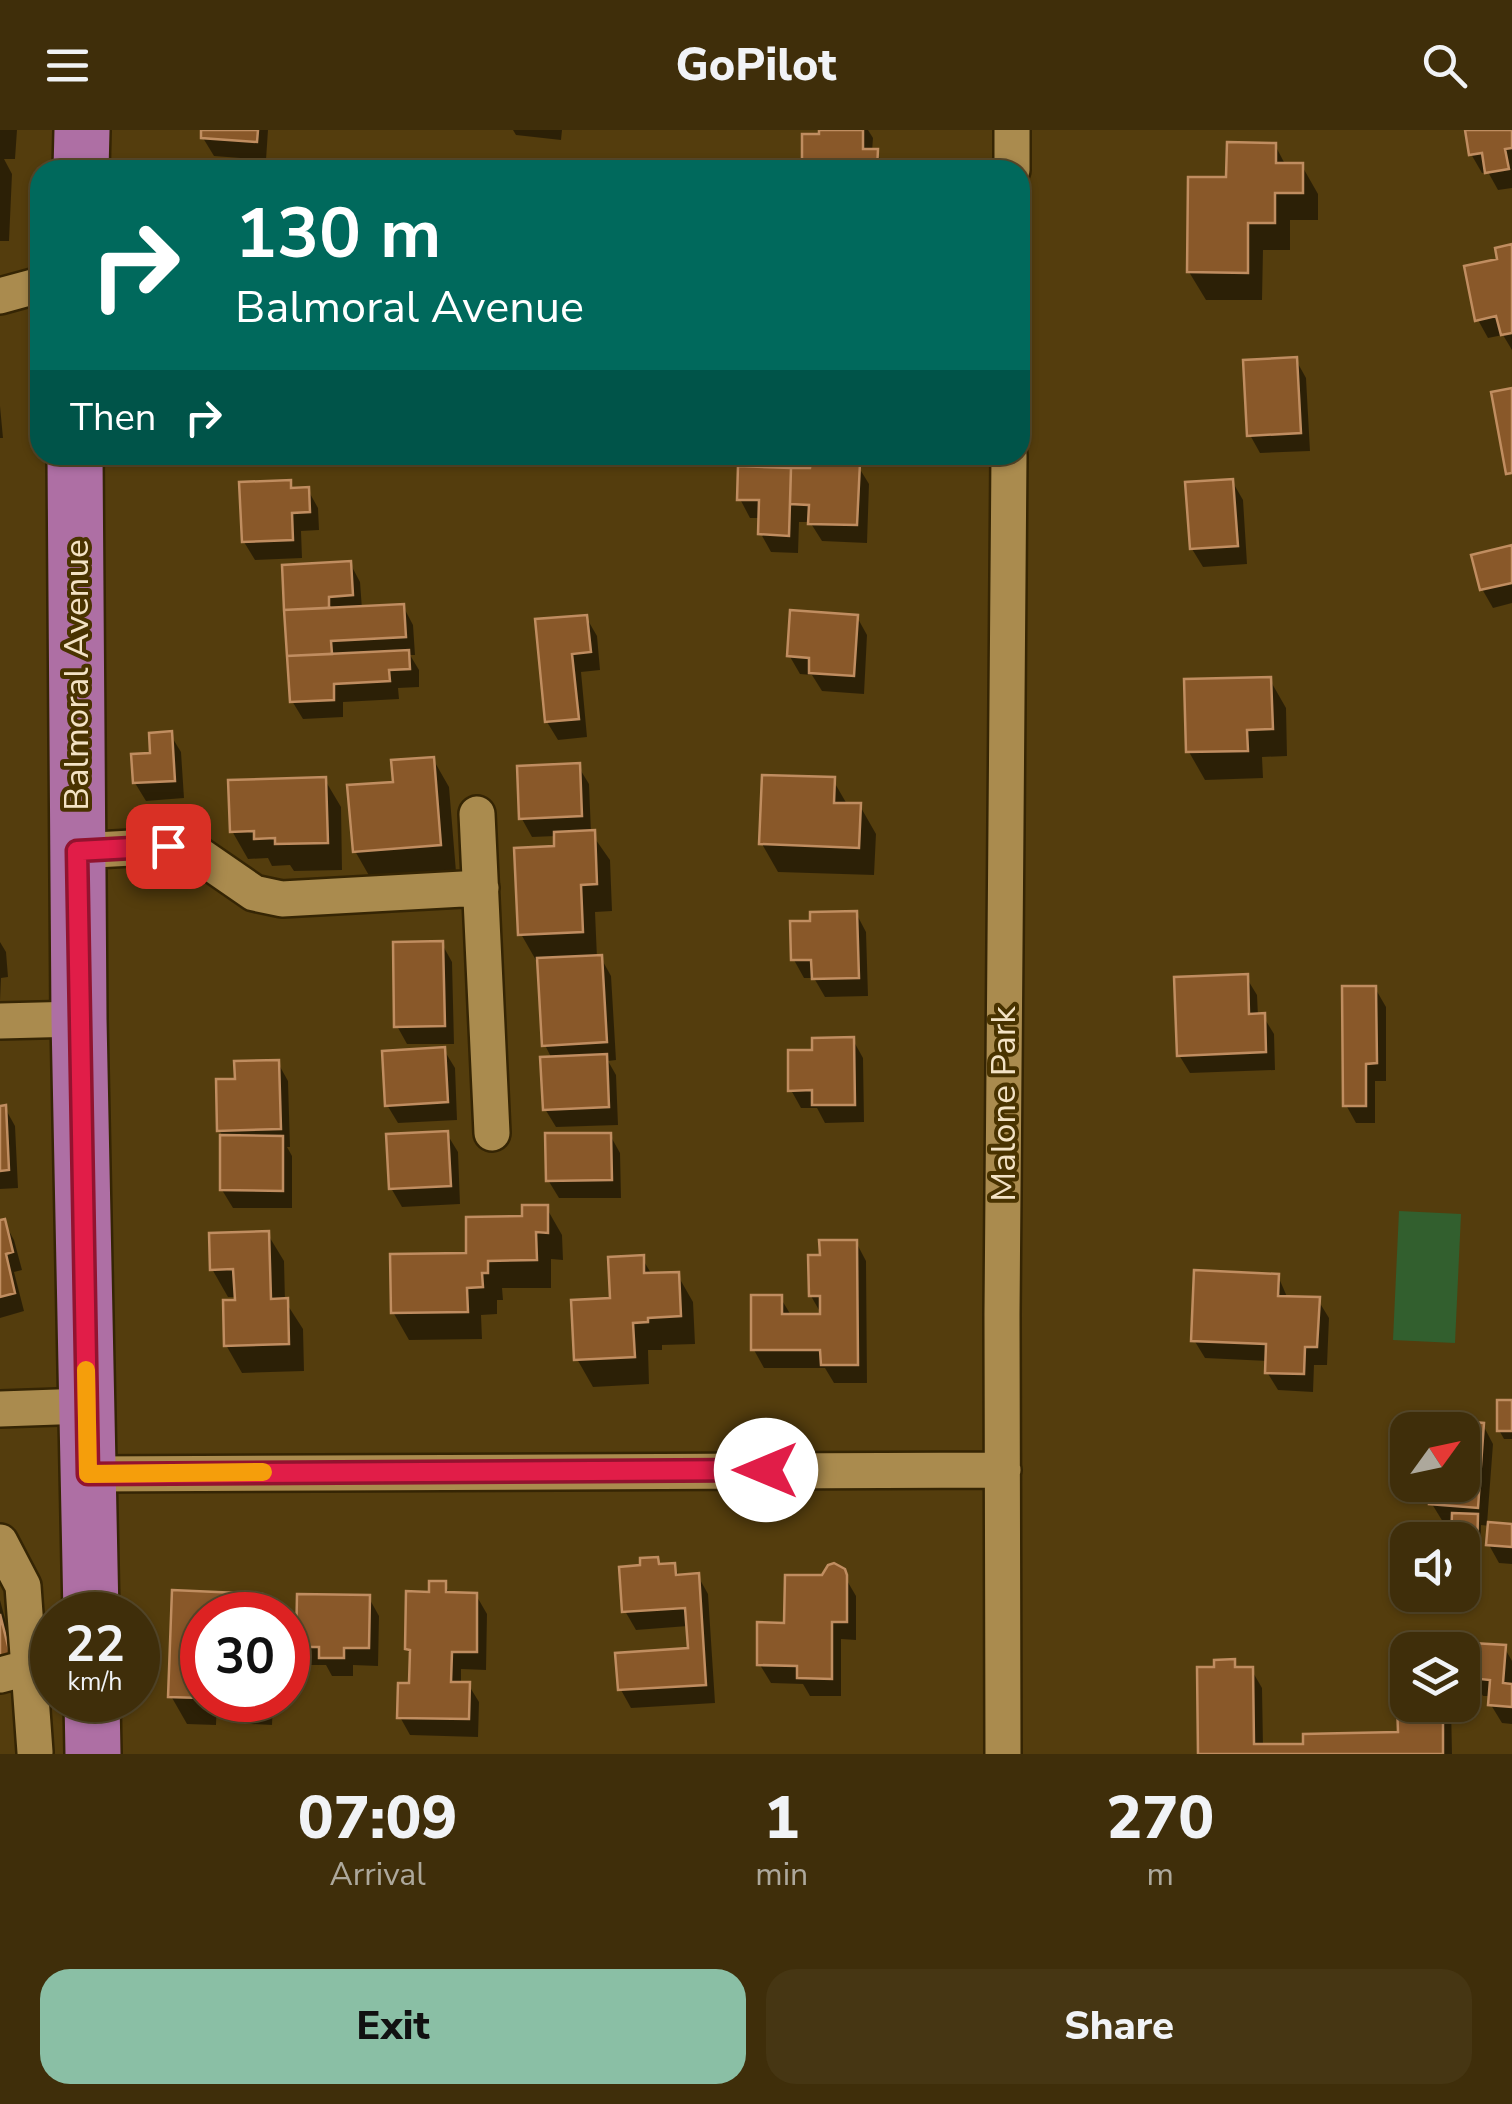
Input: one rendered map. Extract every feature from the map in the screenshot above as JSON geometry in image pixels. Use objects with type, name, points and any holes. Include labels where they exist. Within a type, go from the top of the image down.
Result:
[{"type":"highway","points":[[81,160],[82,130]]},
{"type":"highway","name":"Balmoral Avenue","points":[[76,465],[79,1019],[91,1592]]},
{"type":"highway","points":[[92,1722],[93,1754]]},
{"type":"street","points":[[1012,130],[1012,160]]},
{"type":"street","points":[[0,296],[30,288]]},
{"type":"street","name":"Malone Park","points":[[1002,1754],[1009,465]]},
{"type":"street","points":[[477,814],[492,1133]]},
{"type":"street","points":[[77,851],[168,846],[196,853],[254,893],[282,898],[481,888]]},
{"type":"street","points":[[0,1021],[79,1019]]},
{"type":"street","points":[[0,1408],[86,1406]]},
{"type":"street","points":[[88,1474],[1003,1470]]},
{"type":"street","points":[[0,1542],[23,1586],[15,1671],[36,1752]]},
{"type":"green space","points":[[1399,1211],[1461,1214],[1455,1343],[1393,1340]]},
{"type":"building","points":[[201,130],[258,130],[257,142],[201,138]]},
{"type":"building","points":[[819,130],[863,130],[863,149],[878,149],[877,160],[802,160],[802,134],[819,134]]},
{"type":"building","points":[[1465,130],[1512,130],[1512,148],[1505,149],[1509,169],[1485,173],[1482,153],[1469,155]]},
{"type":"building","points":[[1227,142],[1276,143],[1276,163],[1303,163],[1303,193],[1275,193],[1275,223],[1248,223],[1248,273],[1187,272],[1188,177],[1226,177]]},
{"type":"building","points":[[1512,244],[1512,333],[1501,335],[1496,316],[1475,321],[1464,266],[1497,259],[1495,248]]},
{"type":"building","points":[[1297,357],[1301,433],[1247,436],[1243,360]]},
{"type":"building","points":[[1512,388],[1512,473],[1506,474],[1491,392]]},
{"type":"building","points":[[860,465],[857,525],[808,524],[809,505],[790,504],[791,468]]},
{"type":"building","points":[[738,466],[791,468],[789,536],[758,534],[759,500],[737,500]]},
{"type":"building","points":[[1233,479],[1238,546],[1190,549],[1185,482]]},
{"type":"building","points":[[291,480],[291,488],[309,487],[310,512],[292,513],[293,540],[242,542],[239,482]]},
{"type":"building","points":[[1512,545],[1512,583],[1480,590],[1471,555]]},
{"type":"building","points":[[351,561],[353,595],[329,597],[329,608],[284,610],[282,565]]},
{"type":"building","points":[[404,604],[406,637],[331,641],[332,654],[287,656],[284,610]]},
{"type":"building","points":[[790,610],[858,615],[854,676],[809,673],[809,658],[787,656]]},
{"type":"building","points":[[587,615],[591,652],[572,654],[579,719],[545,722],[535,619]]},
{"type":"building","points":[[409,650],[410,669],[389,670],[390,681],[334,684],[334,700],[290,702],[287,656]]},
{"type":"building","points":[[1271,677],[1273,729],[1247,730],[1248,751],[1186,752],[1184,679]]},
{"type":"building","points":[[172,731],[175,781],[133,783],[131,754],[150,753],[149,733]]},
{"type":"building","points":[[434,757],[441,845],[353,852],[347,785],[393,782],[391,760]]},
{"type":"building","points":[[580,763],[582,816],[519,819],[517,766]]},
{"type":"building","points":[[762,775],[835,777],[834,803],[861,803],[859,848],[759,844]]},
{"type":"building","points":[[326,777],[328,843],[275,844],[275,838],[254,839],[254,831],[230,832],[228,780]]},
{"type":"building","points":[[595,830],[597,884],[581,885],[583,932],[518,935],[514,848],[554,846],[554,832]]},
{"type":"building","points":[[857,911],[859,978],[812,979],[811,960],[791,960],[790,921],[810,921],[810,912]]},
{"type":"building","points":[[443,941],[445,1026],[394,1027],[393,942]]},
{"type":"building","points":[[602,955],[607,1042],[542,1046],[537,958]]},
{"type":"building","points":[[1248,974],[1249,1014],[1265,1013],[1266,1052],[1177,1056],[1174,977]]},
{"type":"building","points":[[1342,986],[1376,986],[1377,1063],[1366,1064],[1366,1106],[1343,1106]]},
{"type":"building","points":[[854,1037],[855,1105],[812,1105],[812,1090],[788,1091],[788,1050],[812,1050],[812,1038]]},
{"type":"building","points":[[445,1047],[448,1102],[385,1106],[382,1051]]},
{"type":"building","points":[[607,1054],[609,1107],[543,1110],[540,1057]]},
{"type":"building","points":[[279,1060],[281,1129],[217,1131],[216,1079],[235,1079],[234,1061]]},
{"type":"building","points":[[6,1105],[9,1170],[0,1171],[0,1106]]},
{"type":"building","points":[[448,1131],[451,1186],[389,1189],[386,1134]]},
{"type":"building","points":[[545,1133],[611,1133],[612,1180],[546,1181]]},
{"type":"building","points":[[220,1135],[283,1136],[283,1191],[220,1190]]},
{"type":"building","points":[[522,1205],[548,1205],[548,1233],[536,1232],[537,1260],[488,1261],[488,1273],[482,1273],[483,1287],[467,1288],[468,1312],[391,1313],[390,1254],[466,1253],[466,1217],[522,1216]]},
{"type":"building","points":[[5,1219],[13,1252],[6,1254],[15,1293],[0,1297],[0,1220]]},
{"type":"building","points":[[269,1231],[271,1299],[288,1298],[289,1344],[224,1346],[223,1300],[235,1300],[233,1269],[210,1270],[209,1233]]},
{"type":"building","points":[[819,1240],[857,1240],[858,1365],[821,1365],[820,1350],[751,1350],[751,1295],[782,1295],[782,1314],[820,1314],[820,1296],[809,1296],[808,1255],[820,1255]]},
{"type":"building","points":[[644,1255],[644,1273],[679,1272],[681,1316],[633,1323],[635,1357],[574,1360],[571,1300],[610,1298],[608,1257]]},
{"type":"building","points":[[1194,1270],[1279,1274],[1278,1296],[1320,1297],[1317,1347],[1305,1347],[1304,1374],[1265,1373],[1266,1344],[1191,1341]]},
{"type":"building","points":[[1497,1400],[1512,1400],[1512,1431],[1497,1431]]},
{"type":"building","points":[[1480,1423],[1484,1423],[1480,1480]]},
{"type":"building","points":[[1429,1502],[1478,1502],[1478,1508]]},
{"type":"building","points":[[1452,1513],[1478,1514],[1478,1522],[1452,1522]]},
{"type":"building","points":[[1488,1522],[1512,1524],[1512,1547],[1486,1545]]},
{"type":"building","points":[[658,1557],[659,1564],[675,1563],[676,1575],[699,1573],[706,1685],[618,1690],[615,1653],[688,1648],[685,1608],[622,1612],[619,1567],[640,1565],[640,1558]]},
{"type":"building","points":[[834,1563],[845,1569],[847,1575],[847,1622],[832,1622],[832,1679],[797,1678],[797,1666],[757,1665],[757,1622],[784,1623],[785,1575],[822,1575]]},
{"type":"building","points":[[429,1581],[446,1581],[446,1592],[477,1593],[477,1652],[452,1652],[451,1682],[470,1682],[469,1719],[397,1718],[398,1683],[409,1683],[406,1591],[429,1592]]},
{"type":"building","points":[[172,1590],[217,1592],[180,1592],[180,1697],[168,1697]]},
{"type":"building","points":[[310,1594],[370,1595],[369,1648],[344,1648],[344,1658],[319,1658],[319,1647],[310,1647]]},
{"type":"building","points":[[0,1614],[10,1654],[0,1656]]},
{"type":"building","points":[[1480,1643],[1506,1645],[1503,1683],[1512,1684],[1512,1707],[1488,1705],[1490,1680],[1480,1679]]},
{"type":"building","points":[[1235,1659],[1235,1667],[1253,1667],[1254,1744],[1303,1744],[1303,1734],[1398,1732],[1398,1722],[1443,1722],[1443,1754],[1198,1754],[1197,1667],[1214,1667],[1214,1660]]},
{"type":"slow traffic","points":[[86,1370],[88,1474],[263,1472]]},
{"type":"route","points":[[168,846],[77,851],[88,1474],[766,1470]]}]
